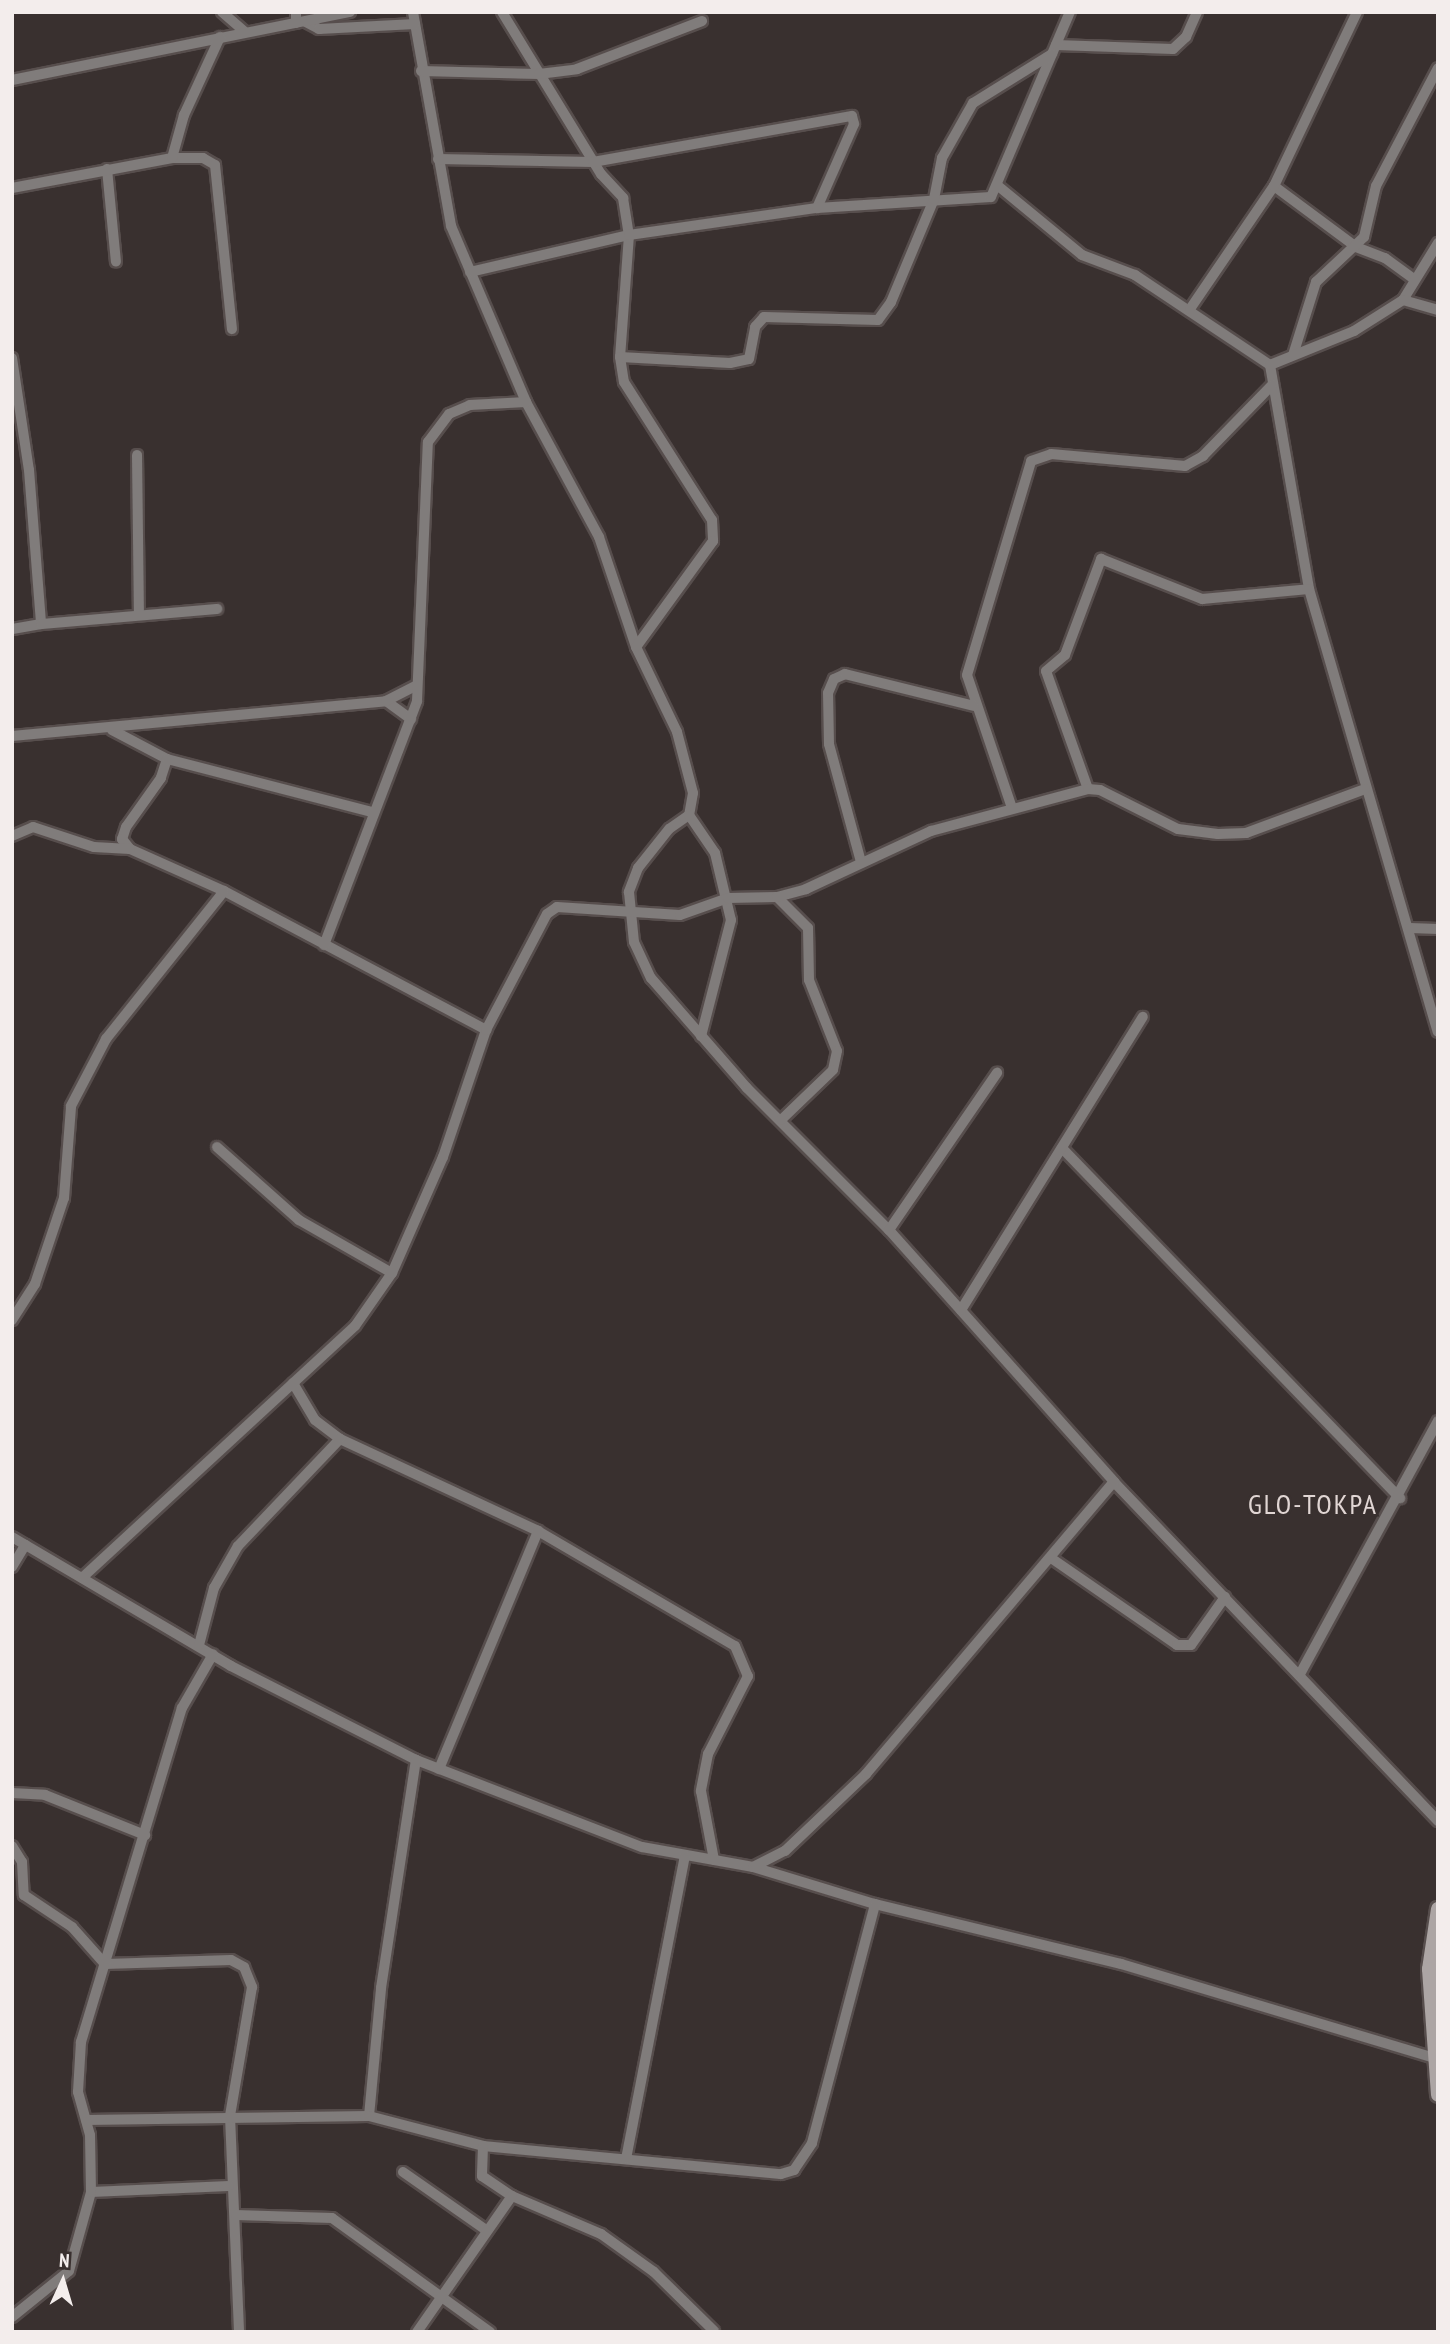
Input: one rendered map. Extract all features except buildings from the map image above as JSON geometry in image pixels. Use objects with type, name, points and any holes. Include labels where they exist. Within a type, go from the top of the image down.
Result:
[{"type":"main road","points":[[1438,1909],[1434,1991],[1438,2095]]},
{"type":"street","points":[[222,12],[244,31]]},
{"type":"street","points":[[12,80],[299,19],[349,12]]},
{"type":"street","points":[[413,12],[421,71],[452,226],[526,402],[600,537],[636,647],[677,732],[693,793],[689,815],[715,853],[728,898],[730,939],[701,1036]]},
{"type":"street","points":[[502,12],[593,162],[623,198],[629,235],[620,357],[629,394],[702,503],[714,531],[713,541],[636,647]]},
{"type":"street","points":[[470,272],[629,235],[817,208],[934,200],[981,201],[991,197],[1070,12]]},
{"type":"street","points":[[620,357],[730,363],[749,359],[755,327],[764,317],[878,320],[891,302],[934,200],[942,158],[972,103],[1054,50],[1173,49],[1186,37],[1197,12]]},
{"type":"street","points":[[1190,309],[1274,186],[1357,12]]},
{"type":"street","points":[[299,19],[319,29],[415,24]]},
{"type":"street","points":[[421,71],[539,74],[577,69],[702,21]]},
{"type":"street","points":[[172,158],[184,115],[220,37]]},
{"type":"street","points":[[1293,355],[1316,282],[1364,237],[1376,186],[1433,86],[1438,68]]},
{"type":"street","points":[[438,159],[593,162],[852,116],[855,124],[817,208]]},
{"type":"street","points":[[12,188],[172,158],[203,158],[215,165],[232,329]]},
{"type":"street","points":[[107,169],[116,262]]},
{"type":"street","points":[[997,185],[1082,255],[1135,275],[1190,309],[1270,365],[1309,589],[1365,789],[1410,928],[1438,1032]]},
{"type":"street","points":[[1274,186],[1356,247],[1385,258],[1413,278]]},
{"type":"street","points":[[1270,365],[1354,331],[1402,300],[1413,278],[1438,243]]},
{"type":"street","points":[[1402,300],[1438,310]]},
{"type":"street","points":[[12,358],[29,470],[41,624]]},
{"type":"street","points":[[1012,808],[974,706],[967,675],[970,657],[1031,461],[1051,454],[1185,466],[1203,456],[1273,384]]},
{"type":"street","points":[[324,945],[372,812],[411,719],[416,686],[428,442],[449,414],[470,405],[526,402]]},
{"type":"street","points":[[137,455],[139,614]]},
{"type":"street","points":[[1088,789],[1046,671],[1066,655],[1101,559],[1202,599],[1309,589]]},
{"type":"street","points":[[12,629],[217,608]]},
{"type":"street","points":[[862,862],[829,744],[828,693],[834,679],[845,674],[974,706]]},
{"type":"street","points":[[12,736],[112,730],[386,701],[416,686]]},
{"type":"street","points":[[386,701],[411,719]]},
{"type":"street","points":[[112,730],[167,759],[372,812]]},
{"type":"street","points":[[130,849],[122,839],[126,827],[161,778],[167,759]]},
{"type":"street","points":[[83,1577],[355,1326],[392,1273],[443,1157],[486,1030],[547,914],[573,906],[680,915],[728,898],[777,897],[931,831],[1088,789],[1100,790],[1178,829],[1218,834],[1246,833],[1365,789]]},
{"type":"street","points":[[689,815],[668,829],[638,869],[628,912],[634,942],[651,978],[701,1036],[889,1230],[1114,1482],[1438,1821]]},
{"type":"street","points":[[12,836],[33,827],[93,847],[130,849],[224,891],[486,1030]]},
{"type":"street","points":[[12,1320],[35,1284],[64,1198],[71,1106],[106,1039],[224,891]]},
{"type":"street","points":[[777,897],[808,929],[809,980],[837,1051],[833,1070],[782,1119]]},
{"type":"street","points":[[1410,928],[1438,929]]},
{"type":"street","points":[[961,1310],[1143,1017]]},
{"type":"street","points":[[889,1230],[997,1073]]},
{"type":"street","points":[[217,1147],[299,1220],[392,1273]]},
{"type":"street","points":[[1062,1148],[1400,1497]]},
{"type":"street","points":[[293,1383],[300,1402],[340,1439],[538,1531],[735,1646],[746,1662],[745,1686],[708,1754],[703,1779],[714,1860]]},
{"type":"street","points":[[1300,1674],[1400,1497],[1438,1421]]},
{"type":"street","points":[[199,1644],[214,1588],[238,1546],[340,1439]]},
{"type":"street","points":[[753,1867],[785,1851],[866,1774],[1114,1482]]},
{"type":"street","points":[[439,1769],[538,1531]]},
{"type":"street","points":[[12,1537],[213,1654],[416,1760],[642,1847],[753,1867],[875,1903],[1168,1976],[1436,2059]]},
{"type":"street","points":[[12,1567],[25,1545]]},
{"type":"street","points":[[1051,1558],[1177,1645],[1191,1645],[1225,1597]]},
{"type":"street","points":[[12,2317],[69,2271],[91,2192],[86,2120],[78,2063],[182,1708],[213,1654]]},
{"type":"street","points":[[369,2116],[382,1988],[416,1760]]},
{"type":"street","points":[[12,1793],[45,1796],[145,1835]]},
{"type":"street","points":[[12,1846],[22,1862],[24,1895],[72,1927],[105,1964]]},
{"type":"street","points":[[626,2159],[685,1856]]},
{"type":"street","points":[[86,2120],[369,2116],[483,2146],[781,2174],[802,2163],[875,1903]]},
{"type":"street","points":[[105,1964],[231,1959],[244,1967],[252,1987],[230,2116],[229,2186],[236,2215],[239,2332]]},
{"type":"street","points":[[483,2146],[482,2176],[512,2196],[601,2234],[654,2272],[714,2331]]},
{"type":"street","points":[[402,2172],[486,2230]]},
{"type":"street","points":[[91,2192],[229,2186]]},
{"type":"street","points":[[416,2332],[512,2196]]},
{"type":"street","points":[[236,2215],[332,2218],[442,2293],[490,2332]]},
{"type":"district","name":"GLO-TOKPA","points":[[1313,1504]]}]
